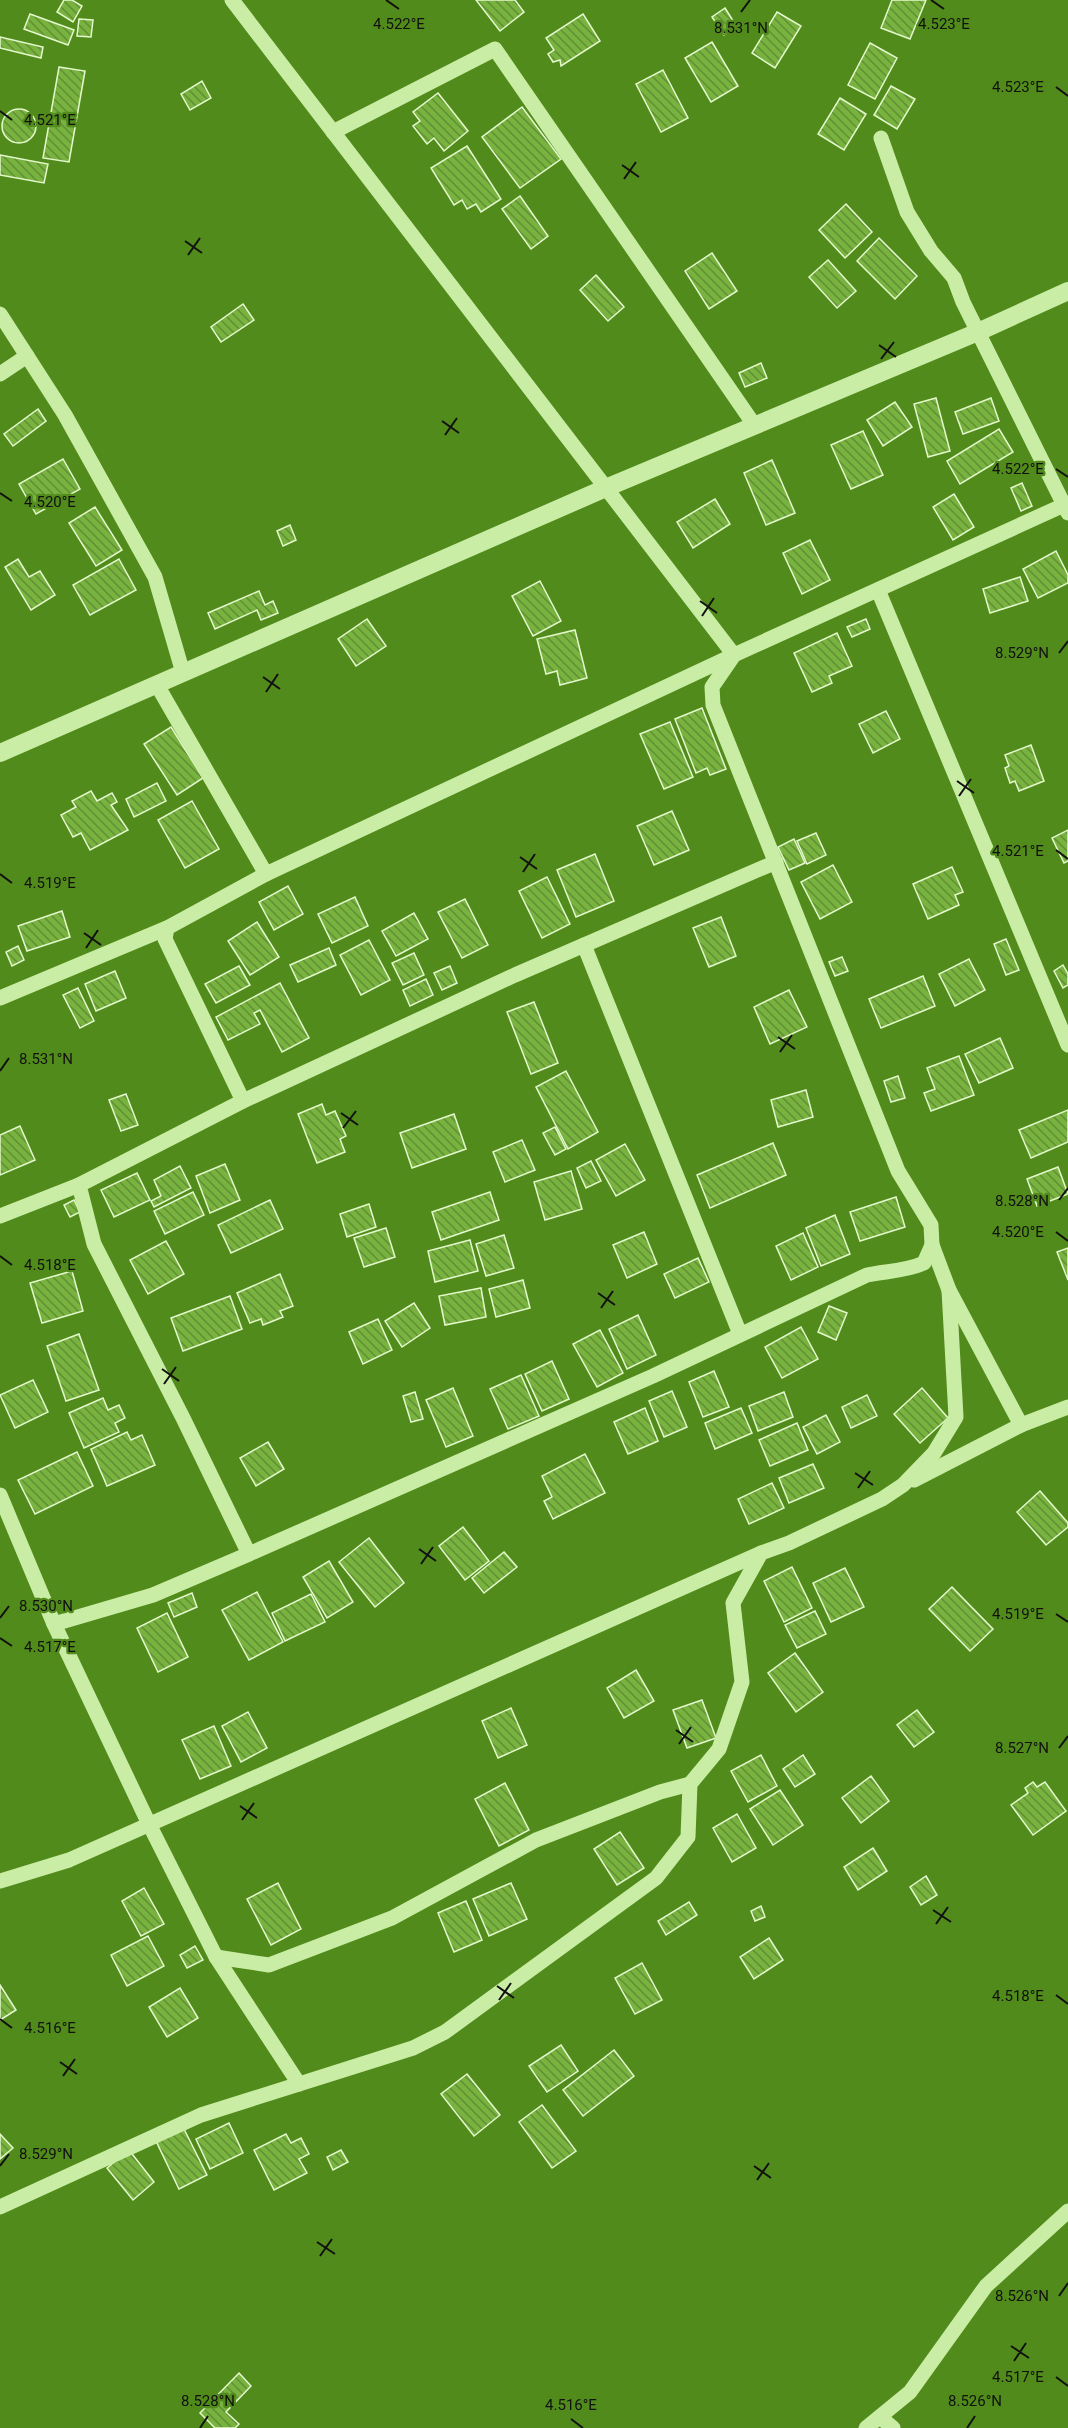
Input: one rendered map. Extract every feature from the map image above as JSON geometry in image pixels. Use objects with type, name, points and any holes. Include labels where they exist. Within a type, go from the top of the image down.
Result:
[{"type":"street","points":[[232,0],[608,487],[734,655]]},
{"type":"street","points":[[333,132],[495,50],[755,426]]},
{"type":"street","points":[[0,998],[167,928],[266,874],[734,655],[1066,509],[978,332],[954,278],[931,251],[907,212],[881,138]]},
{"type":"street","points":[[0,753],[608,487],[978,332],[1068,291]]},
{"type":"street","points":[[0,314],[65,416],[155,577],[183,673]]},
{"type":"street","points":[[0,374],[27,356]]},
{"type":"street","points":[[878,590],[1068,1045]]},
{"type":"street","points":[[734,655],[712,687],[713,705],[898,1171],[931,1225],[932,1245],[949,1290],[1021,1425]]},
{"type":"street","points":[[157,685],[266,874]]},
{"type":"street","points":[[0,1216],[79,1185],[243,1101],[584,945],[776,862]]},
{"type":"street","points":[[167,928],[165,939],[243,1101]]},
{"type":"street","points":[[584,945],[740,1334]]},
{"type":"street","points":[[79,1185],[94,1244],[249,1554]]},
{"type":"street","points":[[54,1624],[153,1595],[653,1376],[867,1275],[890,1270],[908,1270],[924,1263],[932,1245]]},
{"type":"street","points":[[903,1485],[934,1453],[956,1417],[949,1290]]},
{"type":"street","points":[[0,1881],[69,1860],[760,1553],[789,1543],[882,1499],[903,1485],[1021,1425],[1068,1407]]},
{"type":"street","points":[[0,1495],[54,1624],[149,1824],[216,1957],[299,2084]]},
{"type":"street","points":[[216,1957],[269,1965],[392,1918],[536,1840],[660,1792],[690,1784],[719,1749],[742,1682],[733,1603],[760,1553]]},
{"type":"street","points":[[0,2207],[201,2115],[412,2048],[445,2032],[656,1878],[688,1837],[690,1784]]},
{"type":"street","points":[[866,2428],[910,2392],[986,2286],[1068,2211]]},
{"type":"street","points":[[880,2417],[893,2428]]},
{"type":"building","points":[[64,0],[72,0],[82,6],[73,22],[57,12]]},
{"type":"building","points":[[476,0],[515,0],[524,12],[500,31]]},
{"type":"building","points":[[892,0],[926,0],[910,39],[881,28]]},
{"type":"building","points":[[725,8],[737,27],[724,35],[712,17]]},
{"type":"building","points":[[777,12],[801,26],[775,68],[752,53]]},
{"type":"building","points":[[30,14],[74,30],[68,45],[24,29]]},
{"type":"building","points":[[583,14],[600,41],[561,66],[560,60],[553,62],[548,54],[554,50],[546,38]]},
{"type":"building","points":[[79,19],[93,20],[91,37],[77,36]]},
{"type":"building","points":[[0,37],[43,47],[41,58],[0,48]]},
{"type":"building","points":[[712,42],[738,86],[711,102],[685,58]]},
{"type":"building","points":[[870,43],[897,58],[875,99],[848,85]]},
{"type":"building","points":[[59,67],[85,71],[69,162],[43,158]]},
{"type":"building","points":[[663,70],[688,118],[661,132],[636,84]]},
{"type":"building","points":[[202,81],[211,98],[190,110],[181,94]]},
{"type":"building","points":[[891,86],[915,99],[897,129],[874,115]]},
{"type":"building","points":[[438,93],[468,131],[444,151],[434,138],[427,144],[413,126],[420,121],[413,112]]},
{"type":"building","points":[[840,98],[866,114],[844,150],[818,134]]},
{"type":"building","points":[[522,107],[561,159],[520,188],[482,137]]},
{"type":"building","points":[[19,109],[31,114],[36,126],[31,138],[19,143],[7,138],[2,126],[7,114]]},
{"type":"building","points":[[467,146],[501,199],[481,212],[476,204],[467,209],[462,200],[454,205],[431,168]]},
{"type":"building","points":[[0,155],[48,164],[44,183],[0,175]]},
{"type":"building","points":[[520,196],[548,236],[531,249],[502,209]]},
{"type":"building","points":[[846,204],[872,232],[845,258],[819,230]]},
{"type":"building","points":[[879,238],[917,276],[895,299],[857,261]]},
{"type":"building","points":[[712,253],[737,291],[709,309],[685,271]]},
{"type":"building","points":[[828,260],[856,291],[837,308],[809,277]]},
{"type":"building","points":[[596,275],[624,307],[608,321],[580,290]]},
{"type":"building","points":[[243,304],[254,320],[221,342],[211,327]]},
{"type":"building","points":[[761,363],[767,378],[745,387],[739,373]]},
{"type":"building","points":[[936,398],[950,451],[928,457],[914,404]]},
{"type":"building","points":[[991,398],[999,421],[963,434],[955,412]]},
{"type":"building","points":[[895,402],[912,427],[883,446],[867,420]]},
{"type":"building","points":[[38,409],[46,421],[13,446],[4,434]]},
{"type":"building","points":[[999,429],[1013,452],[960,484],[947,461]]},
{"type":"building","points":[[863,431],[883,475],[851,489],[831,445]]},
{"type":"building","points":[[63,459],[80,489],[36,514],[19,484]]},
{"type":"building","points":[[772,460],[795,513],[766,525],[744,473]]},
{"type":"building","points":[[1022,483],[1032,506],[1021,511],[1011,488]]},
{"type":"building","points":[[954,494],[974,527],[953,540],[933,507]]},
{"type":"building","points":[[715,499],[730,524],[693,548],[677,522]]},
{"type":"building","points":[[95,507],[122,550],[96,566],[69,523]]},
{"type":"building","points":[[290,525],[296,540],[283,546],[277,531]]},
{"type":"building","points":[[810,540],[830,580],[802,594],[783,553]]},
{"type":"building","points":[[1056,551],[1068,575],[1068,583],[1038,598],[1023,569]]},
{"type":"building","points":[[18,559],[29,577],[40,571],[55,595],[31,610],[5,567]]},
{"type":"building","points":[[119,559],[136,590],[90,615],[73,585]]},
{"type":"building","points":[[1020,577],[1028,601],[990,613],[983,589]]},
{"type":"building","points":[[540,581],[561,621],[533,636],[512,596]]},
{"type":"building","points":[[259,591],[265,605],[273,601],[278,613],[261,620],[257,610],[215,629],[208,613]]},
{"type":"building","points":[[367,619],[386,646],[356,666],[338,639]]},
{"type":"building","points":[[866,619],[870,629],[852,637],[847,627]]},
{"type":"building","points":[[575,630],[587,678],[560,685],[557,671],[546,674],[537,639]]},
{"type":"building","points":[[837,633],[852,666],[829,676],[832,683],[812,692],[794,653]]},
{"type":"building","points":[[702,708],[726,769],[710,775],[707,768],[696,773],[675,719]]},
{"type":"building","points":[[886,711],[900,739],[873,753],[859,724]]},
{"type":"building","points":[[670,722],[693,777],[664,789],[640,734]]},
{"type":"building","points":[[171,727],[203,778],[177,795],[144,744]]},
{"type":"building","points":[[1031,745],[1044,781],[1019,791],[1015,781],[1010,783],[1005,768],[1009,766],[1005,755]]},
{"type":"building","points":[[157,783],[166,801],[134,817],[126,799]]},
{"type":"building","points":[[91,791],[97,801],[112,793],[117,802],[111,805],[128,830],[90,850],[81,833],[73,837],[61,815],[76,807],[72,801]]},
{"type":"building","points":[[192,801],[219,849],[185,868],[158,820]]},
{"type":"building","points":[[672,811],[689,850],[654,865],[637,826]]},
{"type":"building","points":[[1068,830],[1068,861],[1064,863],[1052,838]]},
{"type":"building","points":[[816,833],[826,855],[807,864],[797,841]]},
{"type":"building","points":[[794,839],[805,863],[789,870],[778,847]]},
{"type":"building","points":[[595,854],[614,901],[576,917],[557,870]]},
{"type":"building","points":[[833,865],[852,902],[820,919],[801,882]]},
{"type":"building","points":[[952,867],[963,892],[955,895],[959,905],[928,919],[913,884]]},
{"type":"building","points":[[547,877],[570,924],[542,938],[519,891]]},
{"type":"building","points":[[288,886],[303,914],[274,930],[259,902]]},
{"type":"building","points":[[355,897],[368,926],[332,943],[318,914]]},
{"type":"building","points":[[465,899],[488,945],[462,958],[438,912]]},
{"type":"building","points":[[62,911],[70,937],[27,951],[18,926]]},
{"type":"building","points":[[414,913],[428,939],[396,956],[382,931]]},
{"type":"building","points":[[721,917],[736,956],[709,967],[693,928]]},
{"type":"building","points":[[257,922],[279,957],[250,975],[228,941]]},
{"type":"building","points":[[1006,939],[1019,970],[1006,975],[994,944]]},
{"type":"building","points":[[369,940],[390,980],[361,995],[340,955]]},
{"type":"building","points":[[18,946],[24,960],[12,966],[6,952]]},
{"type":"building","points":[[329,948],[336,965],[298,982],[290,965]]},
{"type":"building","points":[[414,953],[424,975],[403,985],[392,963]]},
{"type":"building","points":[[842,957],[848,971],[835,976],[829,962]]},
{"type":"building","points":[[969,959],[985,990],[955,1006],[939,974]]},
{"type":"building","points":[[1063,965],[1068,974],[1068,985],[1063,988],[1054,971]]},
{"type":"building","points":[[239,966],[250,985],[216,1003],[205,984]]},
{"type":"building","points":[[450,966],[457,983],[442,990],[434,973]]},
{"type":"building","points":[[115,971],[126,998],[96,1011],[85,984]]},
{"type":"building","points":[[923,976],[935,1006],[881,1028],[869,999]]},
{"type":"building","points":[[426,979],[433,995],[410,1006],[403,990]]},
{"type":"building","points":[[280,983],[309,1038],[282,1052],[260,1010],[254,1013],[260,1024],[228,1040],[216,1017]]},
{"type":"building","points":[[78,988],[94,1021],[80,1028],[63,995]]},
{"type":"building","points":[[789,990],[807,1027],[770,1044],[754,1007]]},
{"type":"building","points":[[534,1002],[558,1063],[531,1074],[507,1012]]},
{"type":"building","points":[[1000,1038],[1013,1068],[979,1083],[965,1054]]},
{"type":"building","points":[[959,1056],[974,1095],[931,1111],[924,1093],[935,1089],[927,1068]]},
{"type":"building","points":[[566,1071],[598,1132],[568,1149],[536,1087]]},
{"type":"building","points":[[898,1076],[905,1098],[891,1102],[884,1081]]},
{"type":"building","points":[[806,1090],[813,1117],[778,1127],[771,1100]]},
{"type":"building","points":[[126,1094],[138,1125],[121,1131],[109,1100]]},
{"type":"building","points":[[322,1104],[326,1115],[335,1111],[346,1136],[340,1139],[345,1152],[317,1163],[298,1114]]},
{"type":"building","points":[[1068,1110],[1068,1142],[1031,1158],[1019,1130]]},
{"type":"building","points":[[454,1114],[466,1149],[412,1168],[400,1133]]},
{"type":"building","points":[[20,1126],[35,1160],[0,1175],[0,1135]]},
{"type":"building","points":[[555,1127],[566,1149],[555,1155],[543,1133]]},
{"type":"building","points":[[522,1140],[535,1170],[505,1182],[493,1152]]},
{"type":"building","points":[[773,1143],[786,1175],[710,1208],[697,1175]]},
{"type":"building","points":[[625,1144],[645,1180],[616,1196],[596,1160]]},
{"type":"building","points":[[591,1161],[601,1181],[586,1188],[577,1168]]},
{"type":"building","points":[[225,1164],[240,1200],[210,1213],[196,1176]]},
{"type":"building","points":[[180,1166],[191,1188],[154,1207],[151,1201],[161,1196],[154,1180]]},
{"type":"building","points":[[1058,1167],[1068,1194],[1037,1206],[1027,1179]]},
{"type":"building","points":[[571,1171],[582,1209],[545,1220],[534,1182]]},
{"type":"building","points":[[137,1173],[150,1200],[114,1217],[101,1190]]},
{"type":"building","points":[[193,1192],[204,1215],[165,1234],[154,1211]]},
{"type":"building","points":[[490,1192],[499,1220],[441,1240],[432,1212]]},
{"type":"building","points":[[896,1197],[905,1227],[860,1241],[850,1212]]},
{"type":"building","points":[[74,1200],[80,1212],[70,1217],[64,1205]]},
{"type":"building","points":[[270,1200],[283,1229],[231,1253],[218,1225]]},
{"type":"building","points":[[369,1204],[376,1227],[347,1237],[340,1214]]},
{"type":"building","points":[[835,1215],[850,1254],[821,1266],[806,1228]]},
{"type":"building","points":[[386,1228],[395,1257],[364,1267],[354,1238]]},
{"type":"building","points":[[644,1232],[657,1264],[627,1278],[613,1245]]},
{"type":"building","points":[[803,1233],[818,1267],[791,1280],[776,1246]]},
{"type":"building","points":[[504,1235],[514,1268],[486,1276],[476,1244]]},
{"type":"building","points":[[470,1240],[478,1271],[435,1282],[428,1251]]},
{"type":"building","points":[[166,1241],[184,1274],[148,1294],[130,1260]]},
{"type":"building","points":[[1068,1248],[1068,1280],[1057,1252]]},
{"type":"building","points":[[698,1258],[709,1282],[675,1298],[664,1274]]},
{"type":"building","points":[[72,1271],[83,1311],[42,1323],[30,1283]]},
{"type":"building","points":[[280,1274],[293,1306],[280,1311],[283,1317],[263,1325],[261,1319],[250,1323],[237,1293]]},
{"type":"building","points":[[523,1280],[530,1308],[496,1317],[489,1289]]},
{"type":"building","points":[[481,1288],[486,1317],[445,1325],[439,1296]]},
{"type":"building","points":[[230,1296],[242,1329],[183,1351],[171,1318]]},
{"type":"building","points":[[414,1303],[430,1328],[402,1347],[385,1321]]},
{"type":"building","points":[[829,1306],[847,1313],[836,1340],[818,1332]]},
{"type":"building","points":[[638,1315],[656,1355],[627,1369],[609,1329]]},
{"type":"building","points":[[378,1319],[392,1350],[363,1364],[349,1332]]},
{"type":"building","points":[[801,1327],[818,1359],[782,1378],[765,1347]]},
{"type":"building","points":[[600,1330],[623,1373],[597,1387],[573,1344]]},
{"type":"building","points":[[79,1334],[99,1390],[66,1401],[47,1346]]},
{"type":"building","points":[[552,1361],[569,1399],[542,1411],[525,1374]]},
{"type":"building","points":[[714,1371],[729,1407],[703,1417],[689,1382]]},
{"type":"building","points":[[521,1375],[539,1416],[508,1429],[490,1389]]},
{"type":"building","points":[[33,1380],[48,1412],[15,1428],[0,1395]]},
{"type":"building","points":[[453,1388],[473,1436],[446,1447],[426,1400]]},
{"type":"building","points":[[922,1388],[948,1418],[920,1443],[894,1414]]},
{"type":"building","points":[[672,1391],[687,1427],[664,1437],[649,1401]]},
{"type":"building","points":[[415,1392],[423,1419],[411,1422],[403,1396]]},
{"type":"building","points":[[784,1392],[793,1417],[758,1431],[749,1406]]},
{"type":"building","points":[[867,1395],[877,1416],[851,1428],[842,1407]]},
{"type":"building","points":[[103,1398],[108,1410],[119,1405],[125,1418],[115,1423],[119,1432],[84,1448],[69,1413]]},
{"type":"building","points":[[645,1408],[658,1441],[628,1454],[614,1422]]},
{"type":"building","points":[[741,1408],[752,1433],[715,1449],[705,1423]]},
{"type":"building","points":[[826,1415],[840,1442],[817,1454],[803,1427]]},
{"type":"building","points":[[797,1423],[808,1450],[770,1466],[759,1440]]},
{"type":"building","points":[[127,1432],[131,1440],[142,1435],[155,1465],[107,1486],[91,1449]]},
{"type":"building","points":[[268,1442],[284,1469],[256,1486],[240,1458]]},
{"type":"building","points":[[77,1452],[93,1486],[35,1514],[18,1480]]},
{"type":"building","points":[[585,1454],[605,1493],[553,1519],[544,1501],[552,1497],[542,1476]]},
{"type":"building","points":[[813,1464],[824,1488],[789,1503],[779,1478]]},
{"type":"building","points":[[772,1483],[784,1508],[749,1524],[738,1499]]},
{"type":"building","points":[[1040,1491],[1068,1523],[1068,1527],[1046,1545],[1017,1512]]},
{"type":"building","points":[[463,1527],[489,1561],[465,1580],[439,1546]]},
{"type":"building","points":[[369,1538],[404,1583],[375,1607],[339,1562]]},
{"type":"building","points":[[504,1552],[517,1567],[484,1593],[472,1578]]},
{"type":"building","points":[[329,1561],[353,1602],[327,1618],[303,1577]]},
{"type":"building","points":[[792,1567],[812,1608],[784,1622],[764,1581]]},
{"type":"building","points":[[845,1568],[864,1607],[831,1622],[813,1583]]},
{"type":"building","points":[[952,1587],[993,1629],[970,1651],[929,1609]]},
{"type":"building","points":[[257,1592],[283,1642],[249,1660],[222,1610]]},
{"type":"building","points":[[192,1593],[197,1607],[174,1617],[168,1603]]},
{"type":"building","points":[[311,1594],[325,1622],[285,1641],[272,1613]]},
{"type":"building","points":[[815,1611],[826,1634],[797,1648],[785,1625]]},
{"type":"building","points":[[167,1613],[188,1657],[158,1672],[137,1628]]},
{"type":"building","points":[[795,1653],[823,1692],[796,1712],[768,1673]]},
{"type":"building","points":[[636,1670],[654,1701],[624,1718],[607,1688]]},
{"type":"building","points":[[702,1700],[716,1738],[687,1748],[673,1710]]},
{"type":"building","points":[[511,1708],[527,1745],[498,1758],[482,1721]]},
{"type":"building","points":[[917,1710],[934,1732],[914,1747],[897,1725]]},
{"type":"building","points":[[248,1712],[267,1748],[241,1762],[222,1726]]},
{"type":"building","points":[[214,1726],[231,1766],[200,1779],[182,1740]]},
{"type":"building","points":[[761,1755],[777,1786],[748,1802],[731,1771]]},
{"type":"building","points":[[803,1755],[815,1774],[795,1787],[783,1769]]},
{"type":"building","points":[[871,1776],[889,1801],[861,1823],[842,1798]]},
{"type":"building","points":[[1033,1782],[1037,1787],[1045,1782],[1066,1811],[1033,1835],[1011,1805],[1028,1793],[1025,1788]]},
{"type":"building","points":[[505,1783],[529,1830],[499,1846],[475,1799]]},
{"type":"building","points":[[780,1790],[803,1825],[773,1845],[750,1809]]},
{"type":"building","points":[[737,1814],[756,1848],[732,1862],[713,1828]]},
{"type":"building","points":[[620,1832],[644,1868],[617,1885],[594,1849]]},
{"type":"building","points":[[873,1848],[887,1871],[858,1890],[844,1867]]},
{"type":"building","points":[[926,1876],[937,1895],[921,1905],[910,1887]]},
{"type":"building","points":[[278,1883],[301,1929],[271,1945],[247,1899]]},
{"type":"building","points":[[511,1883],[527,1919],[489,1936],[473,1899]]},
{"type":"building","points":[[144,1888],[164,1924],[141,1936],[122,1901]]},
{"type":"building","points":[[466,1901],[482,1940],[454,1952],[438,1913]]},
{"type":"building","points":[[689,1902],[697,1915],[666,1935],[658,1921]]},
{"type":"building","points":[[761,1906],[765,1917],[755,1921],[751,1911]]},
{"type":"building","points":[[148,1936],[164,1966],[127,1986],[111,1955]]},
{"type":"building","points":[[769,1938],[783,1960],[754,1979],[740,1957]]},
{"type":"building","points":[[195,1946],[203,1960],[187,1968],[180,1955]]},
{"type":"building","points":[[642,1963],[662,2000],[635,2014],[615,1978]]},
{"type":"building","points":[[0,1985],[16,2010],[0,2020]]},
{"type":"building","points":[[180,1988],[198,2018],[167,2037],[149,2007]]},
{"type":"building","points":[[561,2045],[578,2071],[547,2092],[529,2066]]},
{"type":"building","points":[[614,2050],[634,2076],[583,2116],[563,2090]]},
{"type":"building","points":[[467,2074],[500,2115],[474,2136],[441,2094]]},
{"type":"building","points":[[542,2105],[576,2151],[552,2168],[519,2122]]},
{"type":"building","points":[[229,2123],[243,2153],[210,2169],[196,2139]]},
{"type":"building","points":[[183,2127],[207,2175],[179,2189],[156,2141]]},
{"type":"building","points":[[0,2134],[13,2148],[0,2159]]},
{"type":"building","points":[[286,2134],[291,2143],[301,2138],[309,2154],[299,2159],[307,2173],[274,2190],[254,2150]]},
{"type":"building","points":[[129,2150],[154,2182],[133,2200],[107,2168]]},
{"type":"building","points":[[341,2150],[348,2162],[333,2170],[327,2157]]},
{"type":"building","points":[[239,2373],[251,2386],[226,2412],[239,2424],[235,2428],[215,2428],[200,2413]]}]
